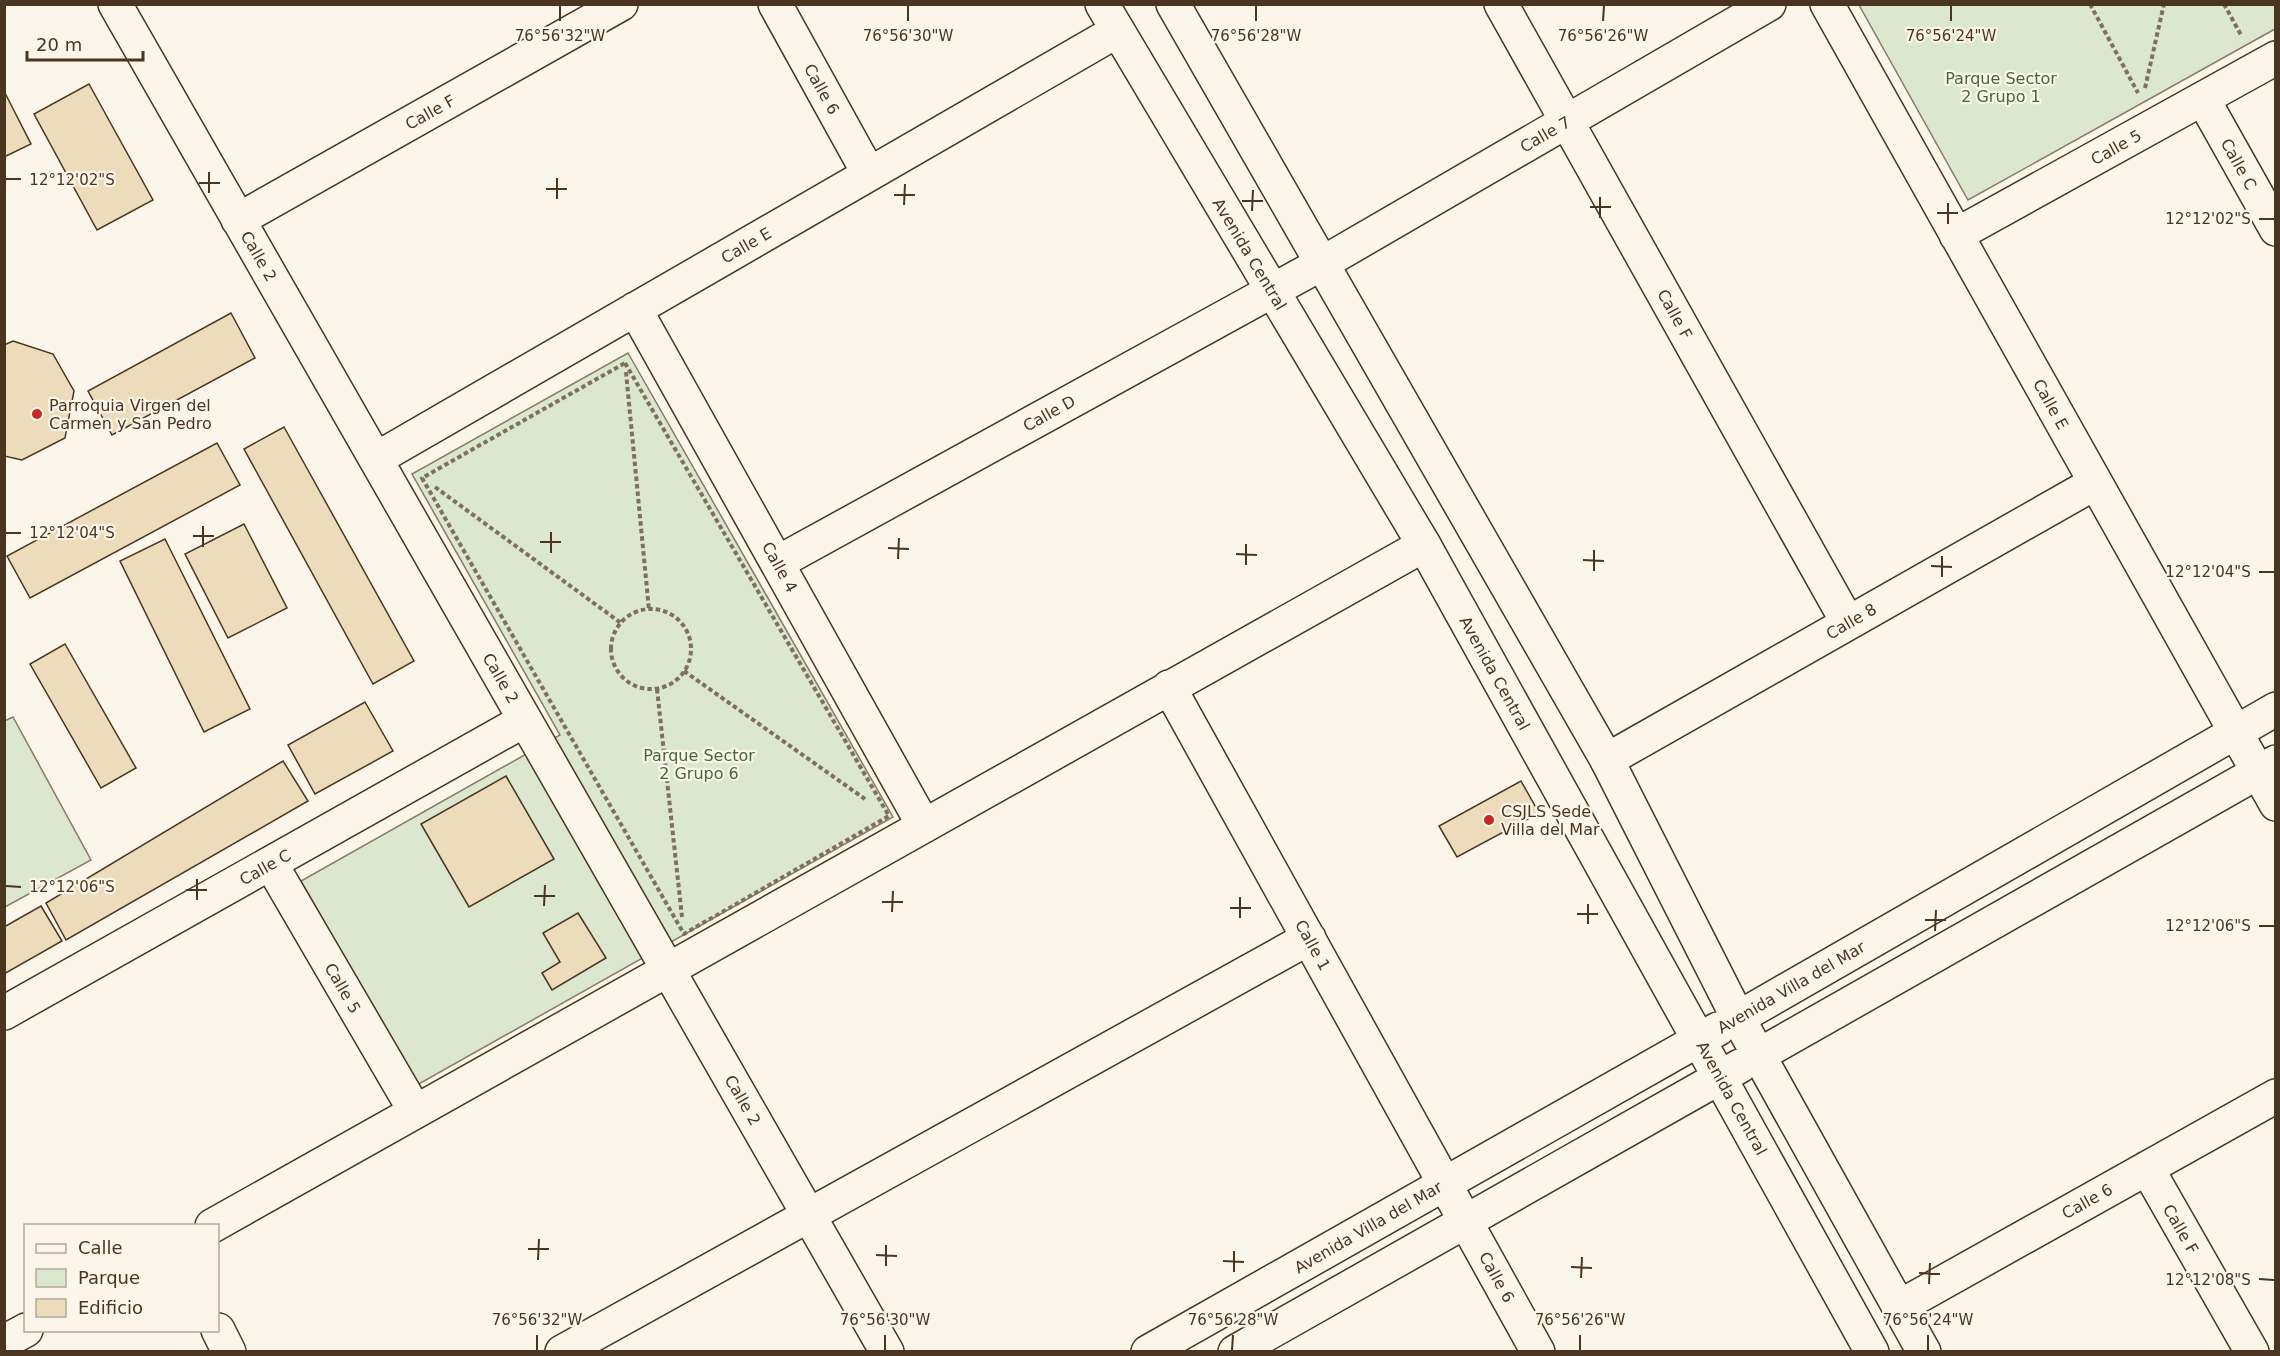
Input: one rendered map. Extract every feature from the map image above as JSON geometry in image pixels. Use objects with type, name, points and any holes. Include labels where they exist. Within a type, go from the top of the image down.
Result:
[{"type":"street","name":"Calle 2","points":[[115,4],[238,220],[381,456],[525,720],[679,954],[809,1215],[887,1352]]},
{"type":"street","name":"Calle F","points":[[238,220],[621,4]]},
{"type":"street","name":"Calle 6","points":[[775,4],[869,174]]},
{"type":"street","points":[[1173,4],[1607,760],[1738,1018],[1924,1352]]},
{"type":"street","name":"Calle F","points":[[1501,4],[1848,623]]},
{"type":"street","name":"Calle 7","points":[[1321,264],[1769,4]]},
{"type":"street","name":"Calle E","points":[[1827,4],[2235,731],[2266,767],[2276,804]]},
{"type":"street","name":"Calle E","points":[[381,456],[869,174],[1109,18]]},
{"type":"street","name":"Avenida Central","points":[[1109,18],[1424,545],[1872,1352]]},
{"type":"street","name":"Calle 5","points":[[1956,235],[2276,58]]},
{"type":"street","name":"Calle C","points":[[2203,99],[2276,229]]},
{"type":"street","name":"Calle D","points":[[777,563],[1321,264]]},
{"type":"street","name":"Calle 4","points":[[635,309],[924,826]]},
{"type":"street","name":"Calle 8","points":[[1607,760],[2095,483]]},
{"type":"street","points":[[216,1224],[415,1111],[679,954],[924,826],[1424,545]]},
{"type":"street","name":"Calle 1","points":[[1170,687],[1455,1202]]},
{"type":"street","name":"Avenida Villa del Mar","points":[[1235,1352],[1699,1040],[2276,709]]},
{"type":"street","name":"Calle C","points":[[4,1013],[525,720]]},
{"type":"street","name":"Avenida Villa del Mar","points":[[1148,1352],[1455,1202],[1720,1077],[2266,767]]},
{"type":"street","name":"Calle 5","points":[[271,864],[415,1111]]},
{"type":"street","points":[[562,1352],[1309,938]]},
{"type":"street","name":"Calle 6","points":[[1899,1307],[2276,1096]]},
{"type":"street","name":"Calle F","points":[[2147,1168],[2252,1352]]},
{"type":"street","name":"Calle 6","points":[[1455,1202],[1538,1352]]},
{"type":"street","points":[[4,1342],[24,1331]]},
{"type":"street","points":[[219,1332],[229,1352]]},
{"type":"path","points":[[2090,4],[2142,100],[2164,4]]},
{"type":"path","points":[[635,309],[625,363],[649,609]]},
{"type":"path","points":[[422,478],[625,363]]},
{"type":"path","points":[[625,363],[889,816]]},
{"type":"path","points":[[381,456],[422,478],[621,623]]},
{"type":"path","points":[[422,478],[679,954]]},
{"type":"path","points":[[649,609],[669,612],[687,630],[691,642],[691,654],[680,677],[657,688],[643,688],[630,682],[620,673],[613,661],[611,648],[614,634],[621,623],[632,614],[649,609]]},
{"type":"path","points":[[684,671],[870,802]]},
{"type":"path","points":[[657,688],[679,954]]},
{"type":"path","points":[[879,809],[889,816]]},
{"type":"path","points":[[679,954],[889,816]]},
{"type":"green space","name":"Parque Sector 2 Grupo 1","points":[[1859,5],[2275,5],[2275,29],[1968,200]]},
{"type":"green space","name":"Parque Sector 2 Grupo 6","points":[[628,353],[893,817],[417,1085],[301,881],[560,735],[412,474]]},
{"type":"green space","points":[[13,717],[91,860],[5,907],[4,721]]},
{"type":"building","points":[[89,84],[153,200],[97,230],[34,114]]},
{"type":"building","points":[[4,91],[31,144],[4,157]]},
{"type":"building","points":[[231,313],[255,358],[112,435],[88,391]]},
{"type":"building","name":"Parroquia Virgen del Carmen y San Pedro","points":[[13,341],[53,354],[74,391],[65,438],[22,460],[4,456],[4,345]]},
{"type":"building","points":[[284,427],[414,661],[373,684],[244,449]]},
{"type":"building","points":[[217,443],[240,485],[30,598],[7,556]]},
{"type":"building","points":[[244,524],[287,608],[228,638],[185,554]]},
{"type":"building","points":[[165,539],[250,709],[204,732],[120,561]]},
{"type":"building","points":[[65,644],[136,768],[101,788],[30,664]]},
{"type":"building","points":[[365,702],[393,751],[315,794],[288,745]]},
{"type":"building","points":[[283,761],[308,801],[66,940],[46,903]]},
{"type":"building","points":[[506,776],[554,859],[469,907],[421,824]]},
{"type":"building","name":"CSJLS Sede Villa del Mar","points":[[1521,781],[1539,813],[1457,857],[1439,826]]},
{"type":"building","points":[[41,906],[62,941],[4,974],[4,927]]},
{"type":"building","points":[[578,913],[606,958],[552,990],[542,973],[560,962],[543,933]]},
{"type":"place","name":"Parroquia Virgen del Carmen y San Pedro","points":[[37,414]]},
{"type":"place","name":"CSJLS Sede Villa del Mar","points":[[1489,820]]}]
